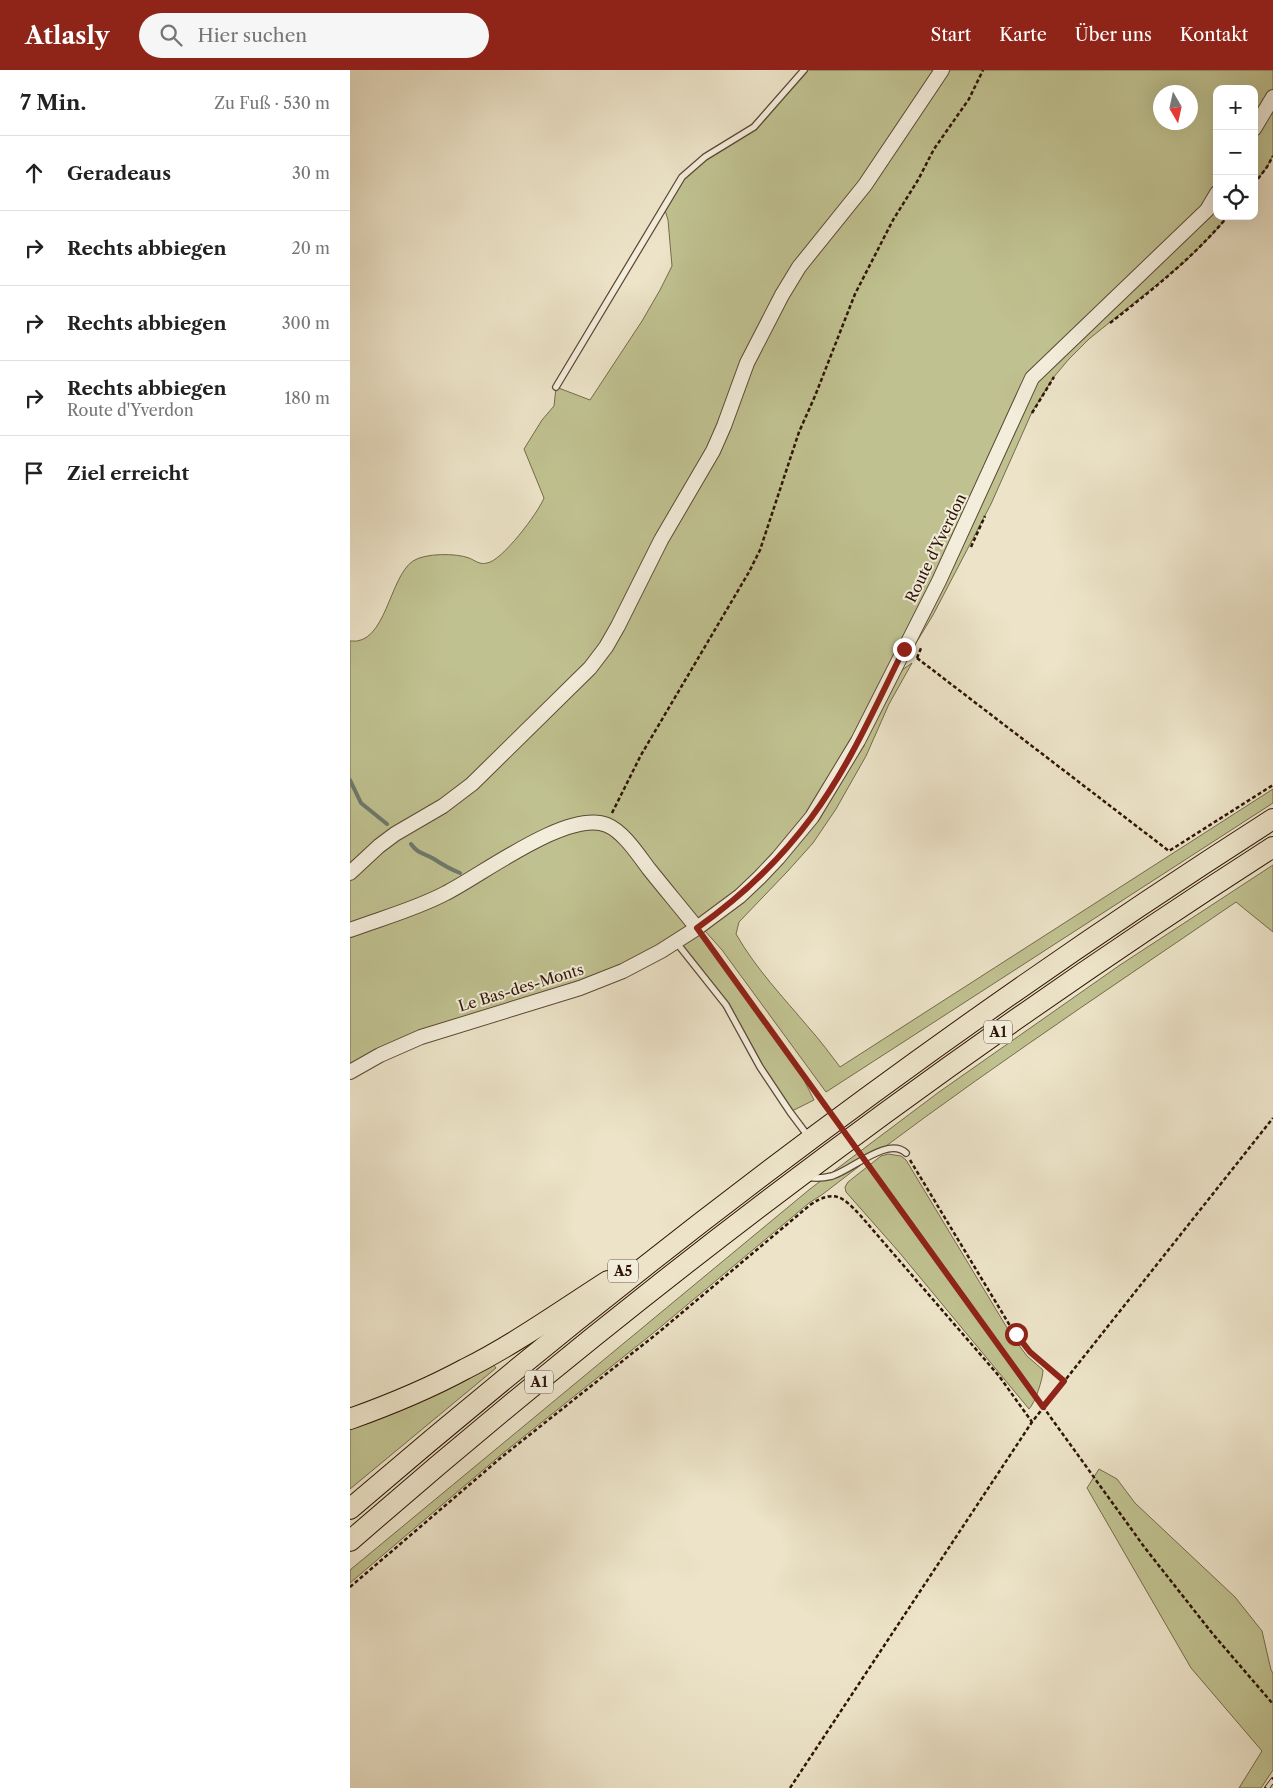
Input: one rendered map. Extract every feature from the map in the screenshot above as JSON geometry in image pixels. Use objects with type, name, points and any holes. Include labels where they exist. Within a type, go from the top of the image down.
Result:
[{"type":"highway","name":"A1","points":[[350,1509],[506,1377],[698,1224],[810,1139],[1043,972],[1273,819]]},
{"type":"highway","name":"A1","points":[[350,1541],[450,1455],[592,1338],[801,1176],[1020,1017],[1273,847]]},
{"type":"highway","name":"A5","points":[[350,1419],[432,1386],[490,1356],[698,1224]]},
{"type":"street","points":[[350,873],[395,834],[443,806],[472,784],[590,668],[618,626],[661,540],[713,451],[747,363],[782,295],[799,267],[865,184],[942,70]]},
{"type":"street","points":[[1258,122],[1273,97]]},
{"type":"street","name":"Route d'Yverdon","points":[[697,928],[740,896],[760,877],[812,817],[843,766],[956,546],[1032,378],[1207,210],[1213,200]]},
{"type":"street","points":[[350,930],[447,893],[527,846],[564,829],[586,823],[607,825],[626,840],[697,928]]},
{"type":"street","name":"Le Bas-des-Monts","points":[[350,1072],[392,1049],[438,1031],[550,998],[602,980],[645,960],[697,928]]},
{"type":"lane","points":[[556,387],[682,177],[705,157],[754,127],[804,70]]},
{"type":"lane","points":[[676,942],[726,1005],[765,1074],[810,1139]]},
{"type":"lane","points":[[801,1176],[822,1178],[833,1176],[886,1149],[897,1148],[906,1154]]},
{"type":"path","points":[[607,825],[641,755],[749,572],[760,550],[799,432],[855,294],[871,260],[934,149],[970,99],[983,70]]},
{"type":"path","points":[[1258,179],[1273,156]]},
{"type":"path","points":[[1109,324],[1186,261],[1225,220]]},
{"type":"path","points":[[1029,420],[1058,372]]},
{"type":"path","points":[[969,552],[987,512]]},
{"type":"path","points":[[917,658],[924,642]]},
{"type":"path","points":[[904,649],[1169,851],[1273,785]]},
{"type":"path","points":[[697,928],[1122,1517],[1178,1591],[1273,1704]]},
{"type":"path","points":[[790,1788],[1032,1422],[1273,1118]]},
{"type":"path","points":[[906,1154],[1016,1334],[1030,1352],[1064,1381]]},
{"type":"path","points":[[350,1586],[503,1456],[658,1332],[810,1205],[831,1195],[838,1196],[860,1215],[999,1376],[1032,1422]]},
{"type":"green space","points":[[805,70],[1273,70],[1273,91],[1258,116],[1258,85],[1213,85],[1213,194],[1204,209],[1030,377],[905,649],[795,837],[697,928],[797,1066],[814,1100],[790,1112],[732,1016],[676,942],[661,951],[473,1020],[350,1072],[350,641],[362,640],[372,633],[386,609],[398,581],[405,569],[413,561],[425,556],[449,555],[463,556],[480,563],[487,563],[494,560],[510,546],[535,514],[544,498],[524,449],[542,420],[554,406],[556,387],[590,400],[642,321],[672,266],[668,220],[664,207],[682,177],[705,158],[755,128]]},
{"type":"green space","points":[[1273,102],[1273,155],[1258,179],[1258,130]]},
{"type":"green space","points":[[1213,202],[1213,220],[1225,220],[1213,234],[1186,261],[1089,339],[1053,378],[1032,412],[991,504],[933,615],[916,643],[914,642],[1034,379]]},
{"type":"green space","points":[[912,663],[889,704],[866,756],[836,809],[813,843],[739,922],[736,934],[761,971],[840,1067],[1273,789],[1273,803],[826,1092],[722,950],[705,931],[781,864],[902,670]]},
{"type":"green space","points":[[1273,865],[1273,932],[1236,902],[975,1081],[809,1203],[657,1330],[502,1454],[350,1583],[350,1570],[810,1189],[939,1092],[1120,965]]},
{"type":"green space","points":[[888,1154],[901,1156],[906,1160],[1012,1336],[1027,1356],[1043,1370],[1038,1391],[1029,1409],[899,1252],[846,1192],[845,1187],[848,1182],[881,1156]]},
{"type":"green space","points":[[492,1363],[496,1368],[350,1489],[350,1427]]},
{"type":"green space","points":[[1099,1469],[1117,1479],[1135,1503],[1235,1597],[1262,1631],[1273,1673],[1273,1770],[1261,1788],[1239,1788],[1262,1751],[1191,1668],[1087,1488]]},
{"type":"waterway","points":[[350,780],[361,803],[387,824]]},
{"type":"waterway","points":[[411,844],[419,852],[460,873]]},
{"type":"railway","points":[[1267,1788],[1273,1780]]},
{"type":"route","points":[[904,649],[871,715],[812,817],[760,877],[719,913],[697,928],[1043,1407],[1064,1381],[1030,1352],[1016,1334]]}]
